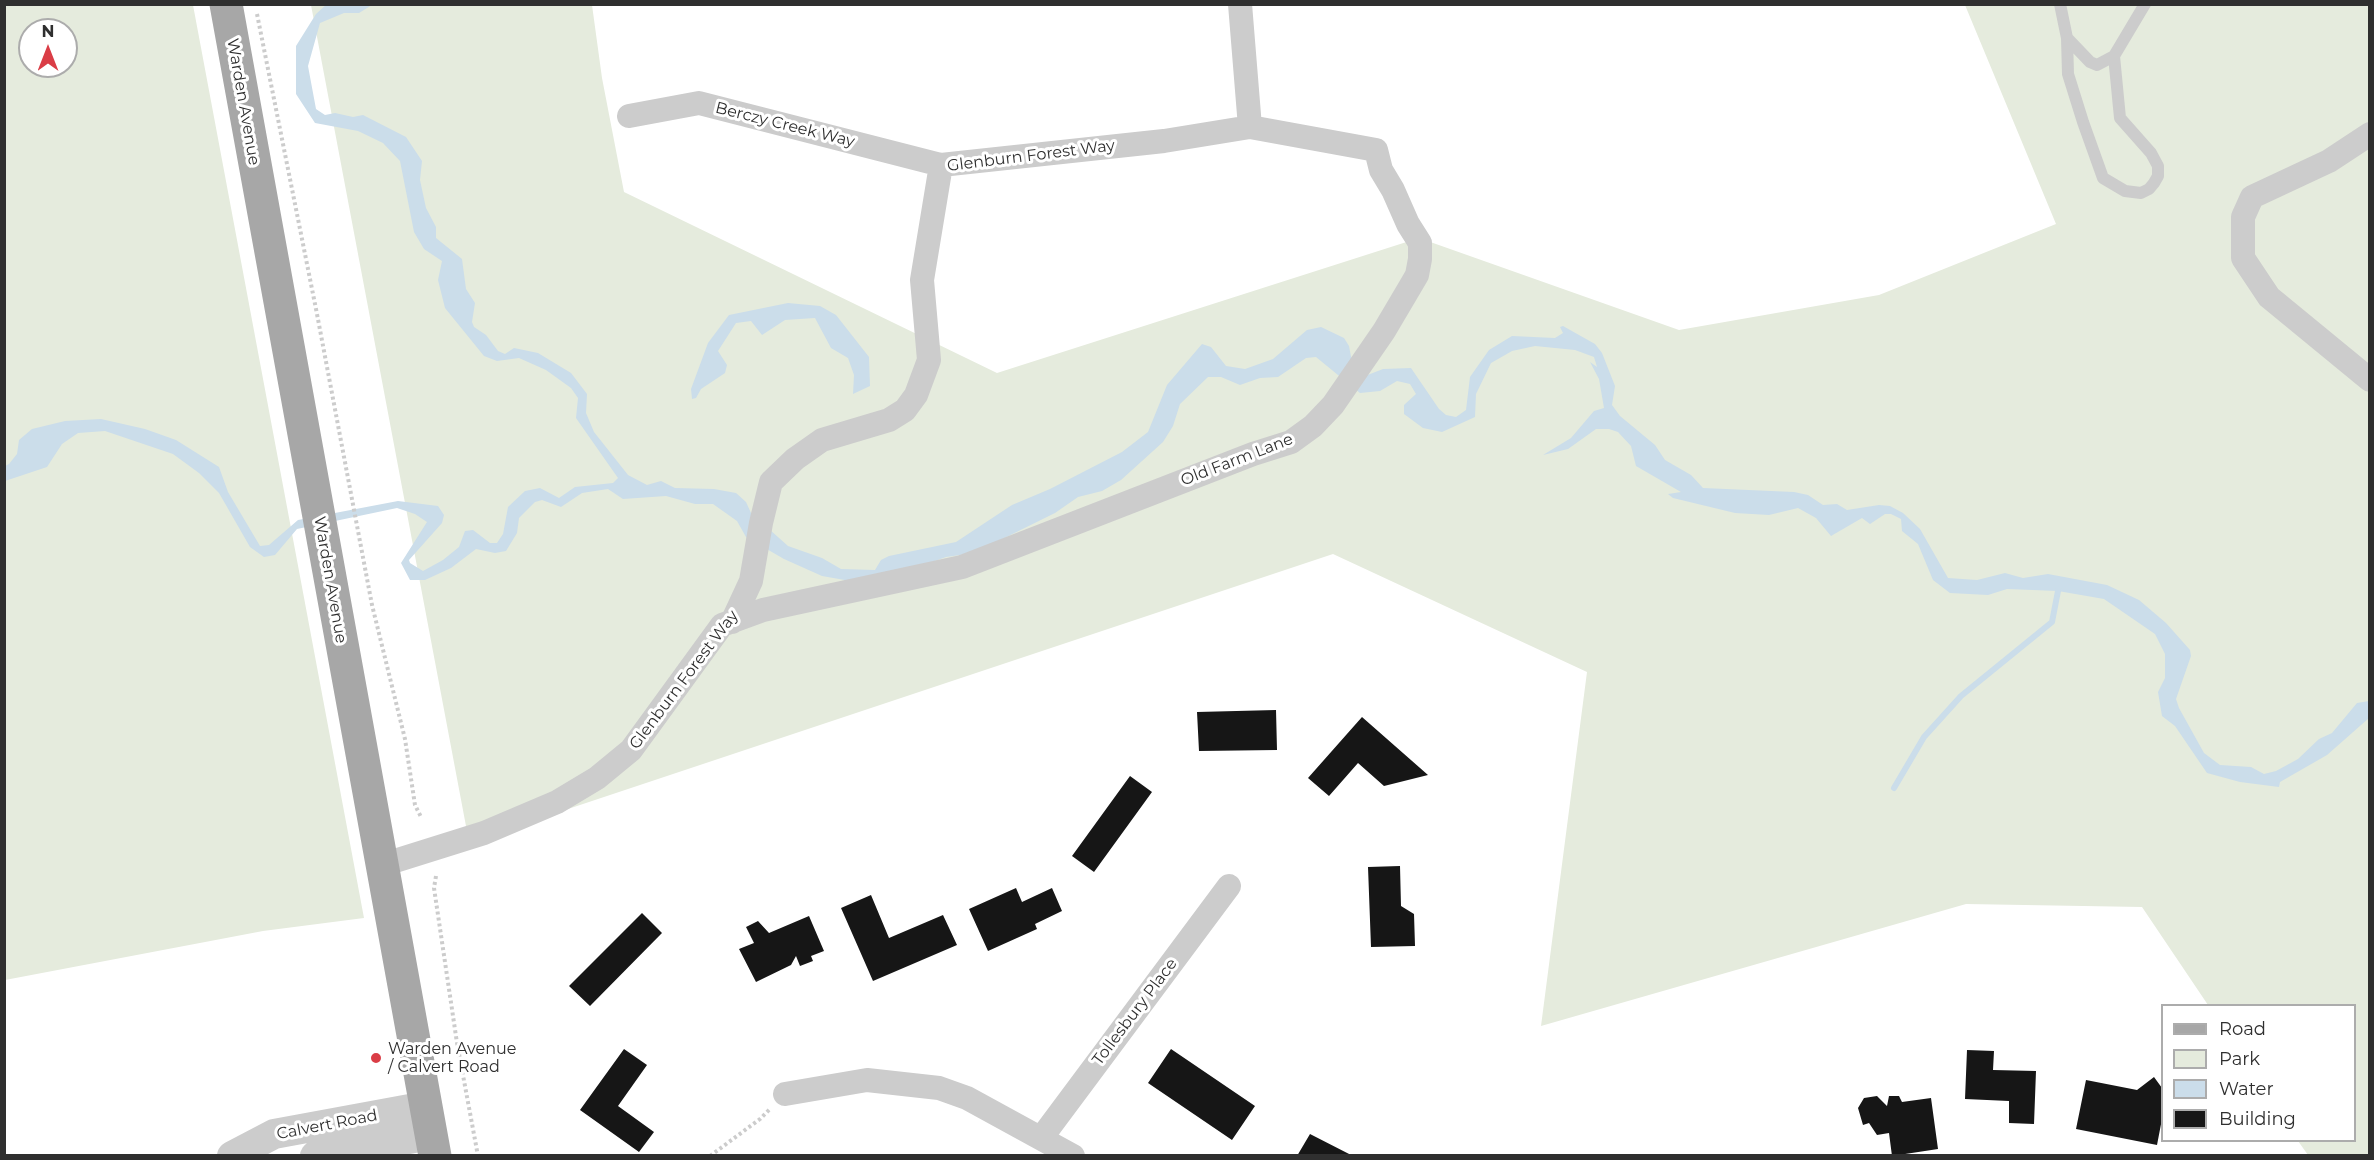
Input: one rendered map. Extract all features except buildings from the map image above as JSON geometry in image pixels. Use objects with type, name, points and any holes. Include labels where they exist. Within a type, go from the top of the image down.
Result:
[{"type":"main road","name":"Warden Avenue","points":[[226,4],[431,1132]]},
{"type":"street","points":[[1240,4],[1250,127]]},
{"type":"street","name":"Berczy Creek Way","points":[[629,116],[699,103],[941,165]]},
{"type":"street","name":"Glenburn Forest Way","points":[[382,865],[484,833],[557,802],[597,778],[631,750],[722,625],[732,622],[751,581],[771,482],[795,459],[822,440],[889,420],[905,410],[916,395],[929,360],[922,280],[941,165],[1164,141],[1250,127]]},
{"type":"street","name":"Old Farm Lane","points":[[732,622],[763,610],[962,567],[1253,454],[1291,442],[1313,426],[1333,405],[1384,331],[1410,287],[1417,275],[1420,243],[1408,224],[1394,190],[1381,171],[1376,150],[1250,127]]},
{"type":"street","points":[[2370,134],[2329,161],[2252,197],[2243,217],[2243,258],[2269,297],[2370,380]]},
{"type":"street","name":"Tollesbury Place","points":[[1042,1137],[1229,886]]},
{"type":"street","points":[[785,1094],[867,1080],[939,1088],[967,1098],[1073,1155]]},
{"type":"street","name":"Calvert Road","points":[[232,1155],[274,1134],[431,1132]]},
{"type":"street","name":"Calvert Road","points":[[315,1155],[431,1132]]},
{"type":"lane","points":[[2060,4],[2067,38],[2068,74],[2103,178],[2125,191],[2141,193],[2154,183],[2158,176],[2158,166],[2151,153],[2120,118],[2114,56]]},
{"type":"lane","points":[[2067,38],[2090,62],[2097,65],[2114,56],[2145,4]]},
{"type":"path","points":[[255,4],[372,605],[405,739],[415,805],[421,817]]},
{"type":"path","points":[[436,876],[434,888],[478,1155]]},
{"type":"path","points":[[710,1155],[760,1119],[785,1094]]},
{"type":"green space","points":[[5,5],[193,5],[364,918],[263,931],[5,980]]},
{"type":"green space","points":[[311,5],[592,5],[602,78],[624,192],[997,373],[1419,238],[1679,330],[1879,295],[2056,224],[1965,5],[2369,5],[2369,1155],[2308,1155],[2299,1142],[2356,1142],[2356,1004],[2207,1004],[2142,907],[1966,904],[1541,1026],[1587,672],[1333,554],[469,842]]},
{"type":"water","points":[[326,5],[372,5],[359,13],[344,13],[320,23],[308,66],[316,109],[325,115],[335,113],[353,117],[363,115],[406,137],[422,161],[420,180],[426,208],[436,227],[436,238],[462,259],[466,289],[475,303],[472,322],[474,327],[486,335],[498,351],[505,354],[514,348],[538,353],[571,373],[587,394],[586,413],[594,432],[628,475],[647,485],[661,481],[675,488],[714,489],[736,493],[746,502],[751,513],[788,546],[822,558],[841,569],[875,570],[881,560],[889,556],[956,542],[1012,505],[1050,489],[1122,452],[1148,432],[1167,385],[1202,344],[1211,347],[1226,366],[1245,369],[1273,359],[1307,330],[1321,327],[1344,338],[1349,346],[1352,362],[1365,376],[1383,369],[1411,368],[1439,409],[1446,415],[1456,417],[1466,410],[1470,377],[1489,350],[1512,336],[1555,338],[1563,333],[1560,327],[1563,326],[1595,344],[1602,353],[1615,386],[1612,405],[1620,416],[1655,445],[1665,460],[1691,475],[1703,488],[1794,492],[1808,495],[1823,505],[1837,504],[1847,510],[1879,505],[1890,506],[1903,513],[1920,529],[1948,578],[1977,580],[2005,573],[2023,578],[2048,574],[2107,585],[2139,600],[2166,623],[2190,650],[2191,656],[2176,699],[2204,753],[2220,765],[2251,767],[2264,774],[2276,771],[2298,759],[2319,739],[2332,733],[2357,703],[2369,701],[2369,718],[2327,755],[2280,782],[2279,787],[2240,782],[2207,773],[2175,726],[2162,716],[2158,692],[2165,678],[2165,654],[2155,634],[2104,599],[2058,591],[2007,589],[1988,595],[1950,593],[1933,580],[1918,544],[1902,531],[1901,519],[1891,514],[1885,514],[1870,524],[1862,518],[1831,536],[1816,518],[1798,508],[1769,515],[1735,513],[1673,498],[1668,494],[1681,492],[1636,466],[1631,446],[1618,432],[1609,429],[1596,429],[1568,449],[1543,455],[1571,438],[1594,411],[1604,408],[1599,379],[1590,362],[1597,367],[1594,357],[1575,350],[1535,346],[1512,351],[1491,363],[1476,394],[1475,417],[1442,432],[1423,428],[1404,414],[1404,405],[1416,394],[1410,384],[1397,381],[1380,391],[1360,393],[1316,357],[1306,358],[1278,377],[1260,378],[1240,385],[1221,377],[1208,377],[1180,404],[1173,426],[1163,442],[1121,480],[1102,491],[1078,497],[1055,513],[974,553],[946,557],[893,576],[856,582],[822,576],[784,559],[746,537],[737,521],[713,504],[695,504],[666,496],[623,499],[608,489],[582,493],[561,507],[542,500],[535,502],[519,518],[517,533],[506,551],[495,553],[476,549],[451,568],[425,580],[410,580],[401,563],[427,522],[415,514],[397,508],[297,529],[275,555],[264,557],[250,547],[219,493],[199,473],[173,454],[105,431],[78,433],[62,444],[47,467],[5,481],[5,466],[17,454],[19,440],[32,429],[65,421],[101,419],[145,429],[176,440],[219,467],[228,492],[260,546],[269,545],[298,520],[398,501],[438,506],[444,515],[442,523],[409,560],[423,571],[443,560],[459,547],[465,531],[473,530],[490,543],[497,543],[503,534],[508,507],[525,491],[540,488],[559,498],[575,487],[613,483],[618,478],[576,418],[578,398],[571,388],[546,370],[519,358],[497,361],[484,356],[445,308],[438,280],[442,261],[424,249],[414,232],[400,161],[383,143],[358,131],[315,123],[296,94],[296,46],[316,14]]},
{"type":"water","points":[[788,303],[820,306],[836,315],[869,357],[870,386],[853,394],[854,375],[848,358],[831,348],[815,318],[785,320],[762,335],[751,321],[736,323],[718,351],[727,365],[725,373],[701,389],[696,398],[692,399],[691,389],[708,343],[729,315]]},
{"type":"waterway","points":[[1894,788],[1924,737],[1961,696],[2052,622],[2058,591]]},
{"type":"place","name":"Warden Avenue / Calvert Road","points":[[376,1058]]}]
